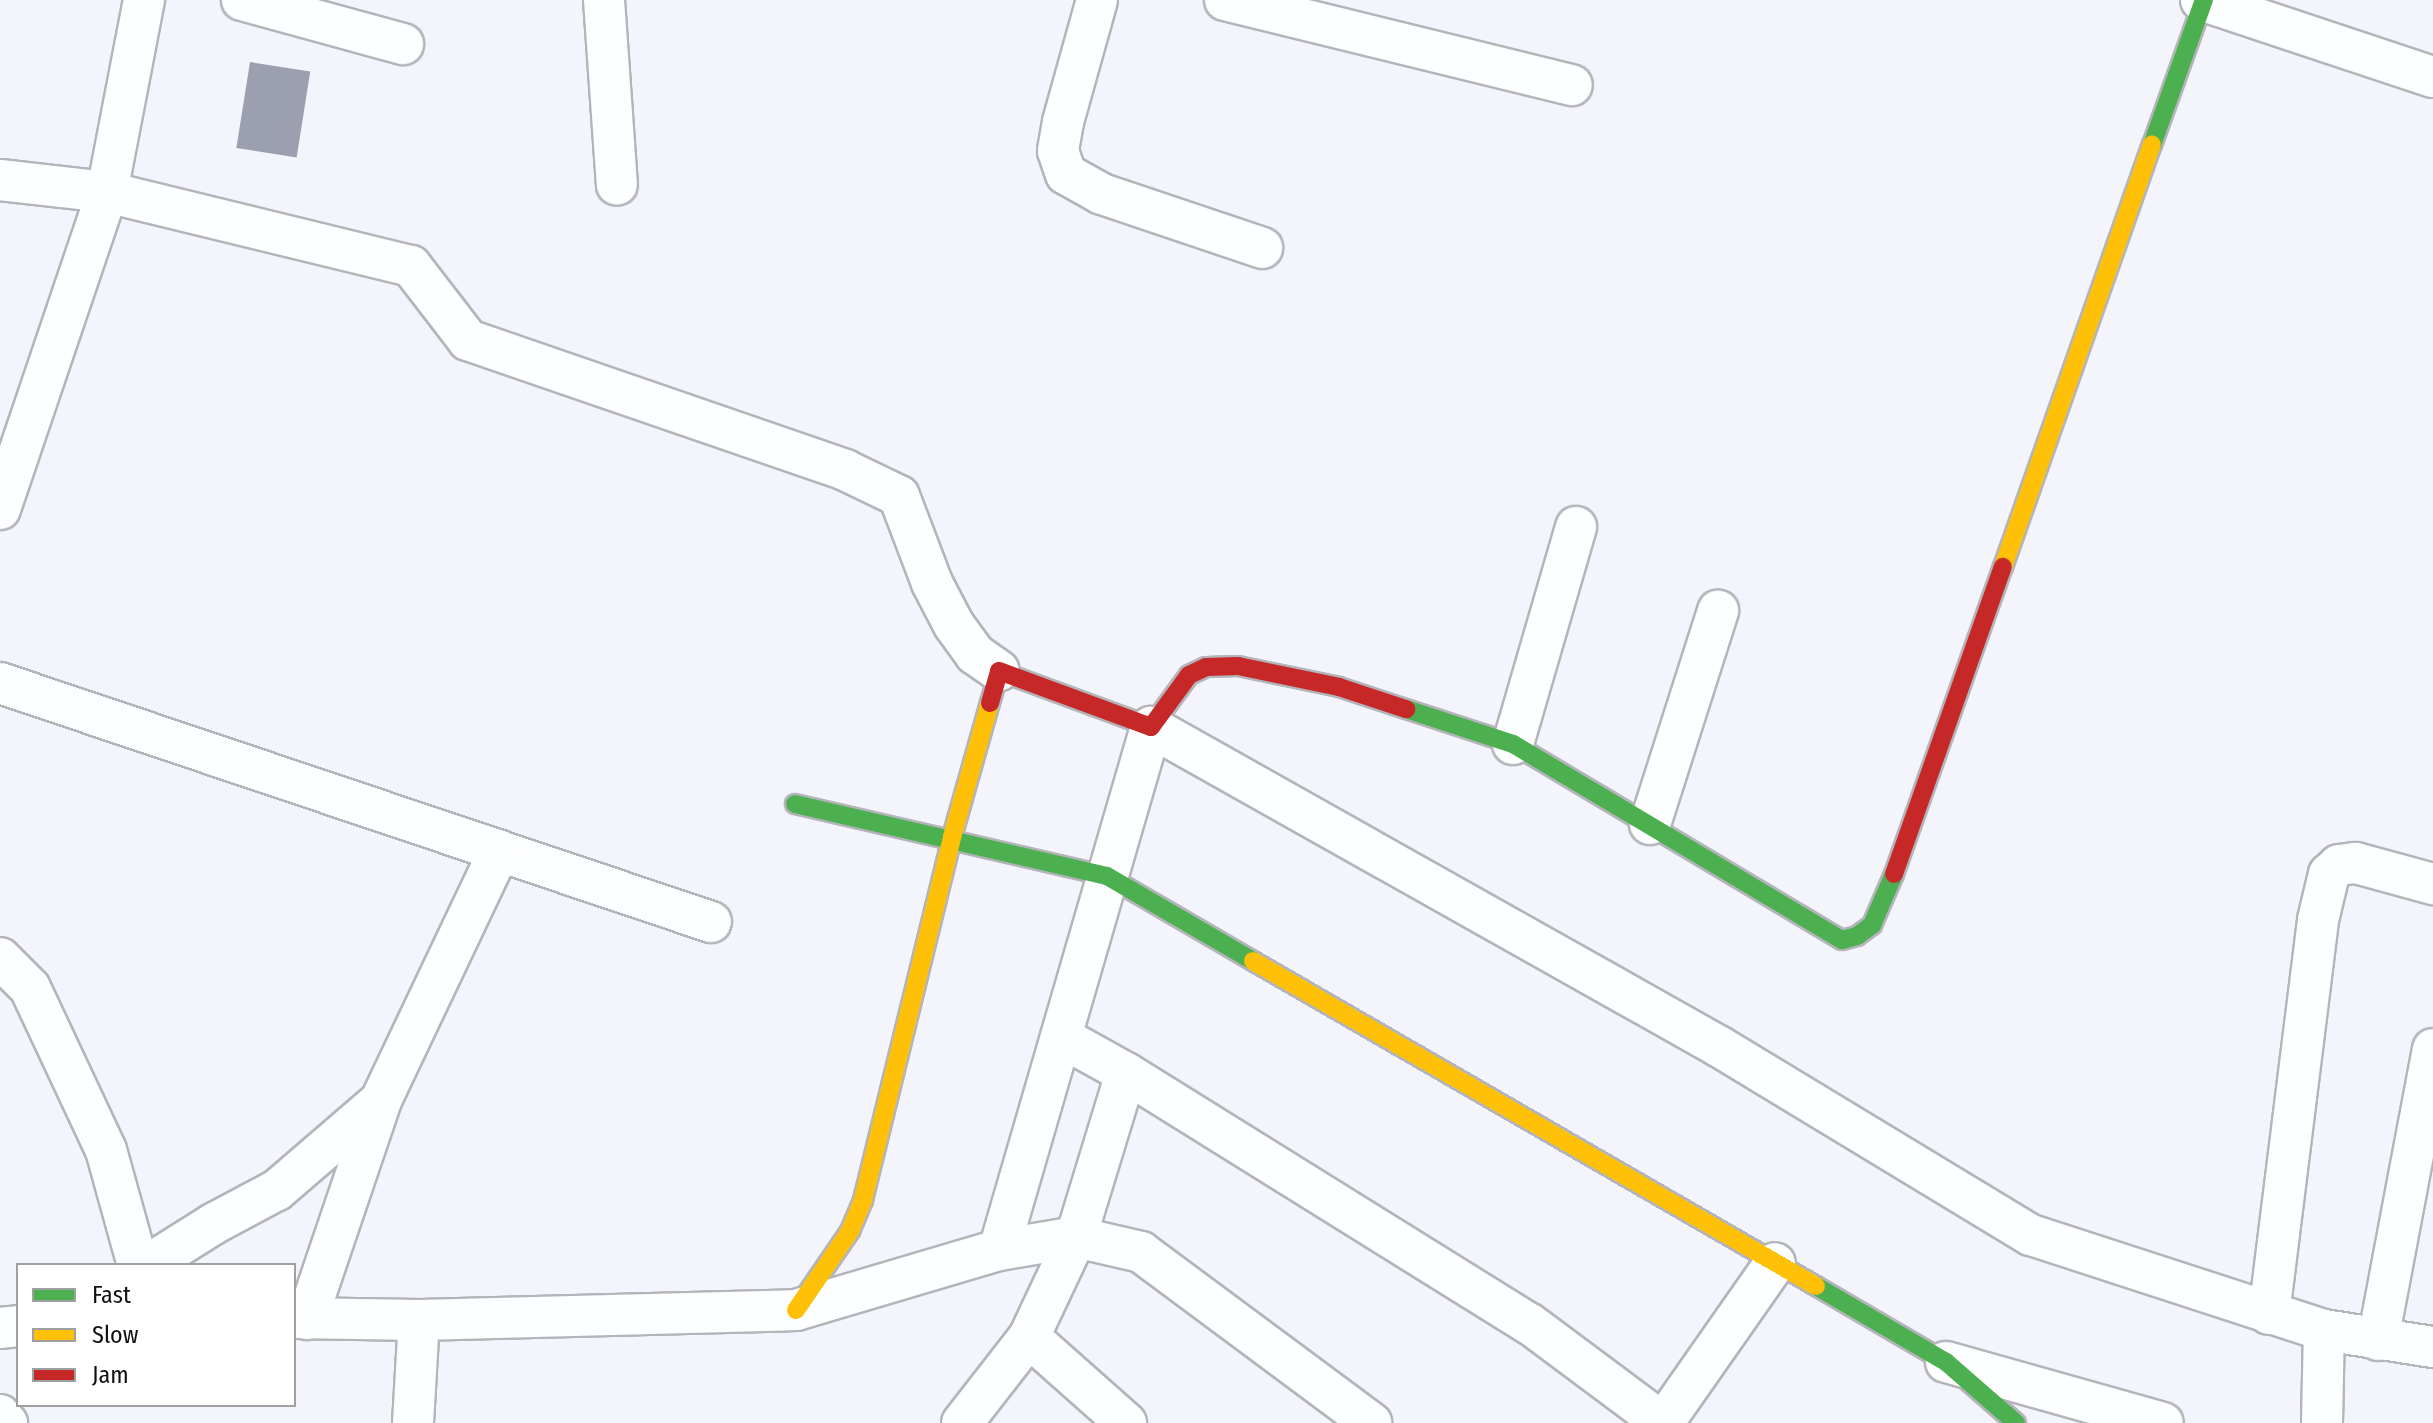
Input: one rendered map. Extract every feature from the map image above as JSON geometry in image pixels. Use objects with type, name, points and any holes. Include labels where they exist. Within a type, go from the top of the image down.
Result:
[{"type":"street","points":[[0,509],[107,192],[144,0]]},
{"type":"street","points":[[242,0],[403,44]]},
{"type":"street","points":[[604,0],[617,185]]},
{"type":"street","points":[[1097,0],[1063,122],[1058,151],[1066,174],[1102,194],[1262,248]]},
{"type":"street","points":[[1225,0],[1572,85]]},
{"type":"street","points":[[999,1250],[1151,727],[1189,675],[1206,667],[1238,666],[1339,687],[1513,744],[1650,824],[1829,935],[1842,940],[1857,936],[1872,925],[1883,906],[2203,0],[2433,77]]},
{"type":"street","points":[[0,180],[107,192],[411,266],[468,340],[845,470],[899,496],[932,583],[954,625],[975,654],[999,671],[1151,727],[1720,1047],[2031,1235],[2324,1330],[2433,1347]]},
{"type":"street","points":[[1513,744],[1576,527]]},
{"type":"street","points":[[1650,824],[1718,611]]},
{"type":"street","points":[[796,1310],[850,1231],[863,1200],[952,837],[999,671]]},
{"type":"street","points":[[0,683],[711,922]]},
{"type":"street","points":[[795,804],[952,837],[1107,876],[1946,1362],[2016,1423]]},
{"type":"street","points":[[499,851],[381,1100],[301,1319],[419,1320],[796,1310],[999,1250],[1076,1237],[1141,1252],[1371,1423]]},
{"type":"street","points":[[2269,1314],[2318,920],[2329,874],[2339,865],[2356,863],[2433,884]]},
{"type":"street","points":[[0,958],[30,988],[106,1150],[137,1263]]},
{"type":"street","points":[[1061,1037],[1126,1073],[1530,1324],[1663,1423],[1775,1263]]},
{"type":"street","points":[[2378,1340],[2433,1049]]},
{"type":"street","points":[[962,1423],[1029,1337],[1076,1237],[1126,1073]]},
{"type":"street","points":[[151,1263],[213,1224],[277,1190],[381,1100]]},
{"type":"street","points":[[413,1423],[419,1320]]},
{"type":"street","points":[[2322,1423],[2324,1330]]},
{"type":"street","points":[[1029,1337],[1126,1423]]},
{"type":"street","points":[[1946,1362],[2163,1423]]},
{"type":"street","points":[[0,1415],[7,1423]]},
{"type":"building","points":[[250,62],[310,72],[297,157],[236,148]]},
{"type":"traffic: fast","points":[[2152,145],[2204,0]]},
{"type":"traffic: fast","points":[[1406,709],[1513,744],[1842,940],[1857,936],[1872,925],[1894,874]]},
{"type":"traffic: fast","points":[[795,804],[1107,876],[1253,961]]},
{"type":"traffic: fast","points":[[1816,1286],[1946,1362],[2016,1423]]},
{"type":"traffic: slow","points":[[2003,567],[2152,145]]},
{"type":"traffic: slow","points":[[796,1310],[850,1231],[863,1200],[952,837],[990,703]]},
{"type":"traffic: slow","points":[[1253,961],[1816,1286]]},
{"type":"traffic: jam","points":[[1894,874],[2003,567]]},
{"type":"traffic: jam","points":[[990,703],[999,671],[1151,727],[1189,675],[1206,667],[1238,666],[1339,687],[1406,709]]}]
